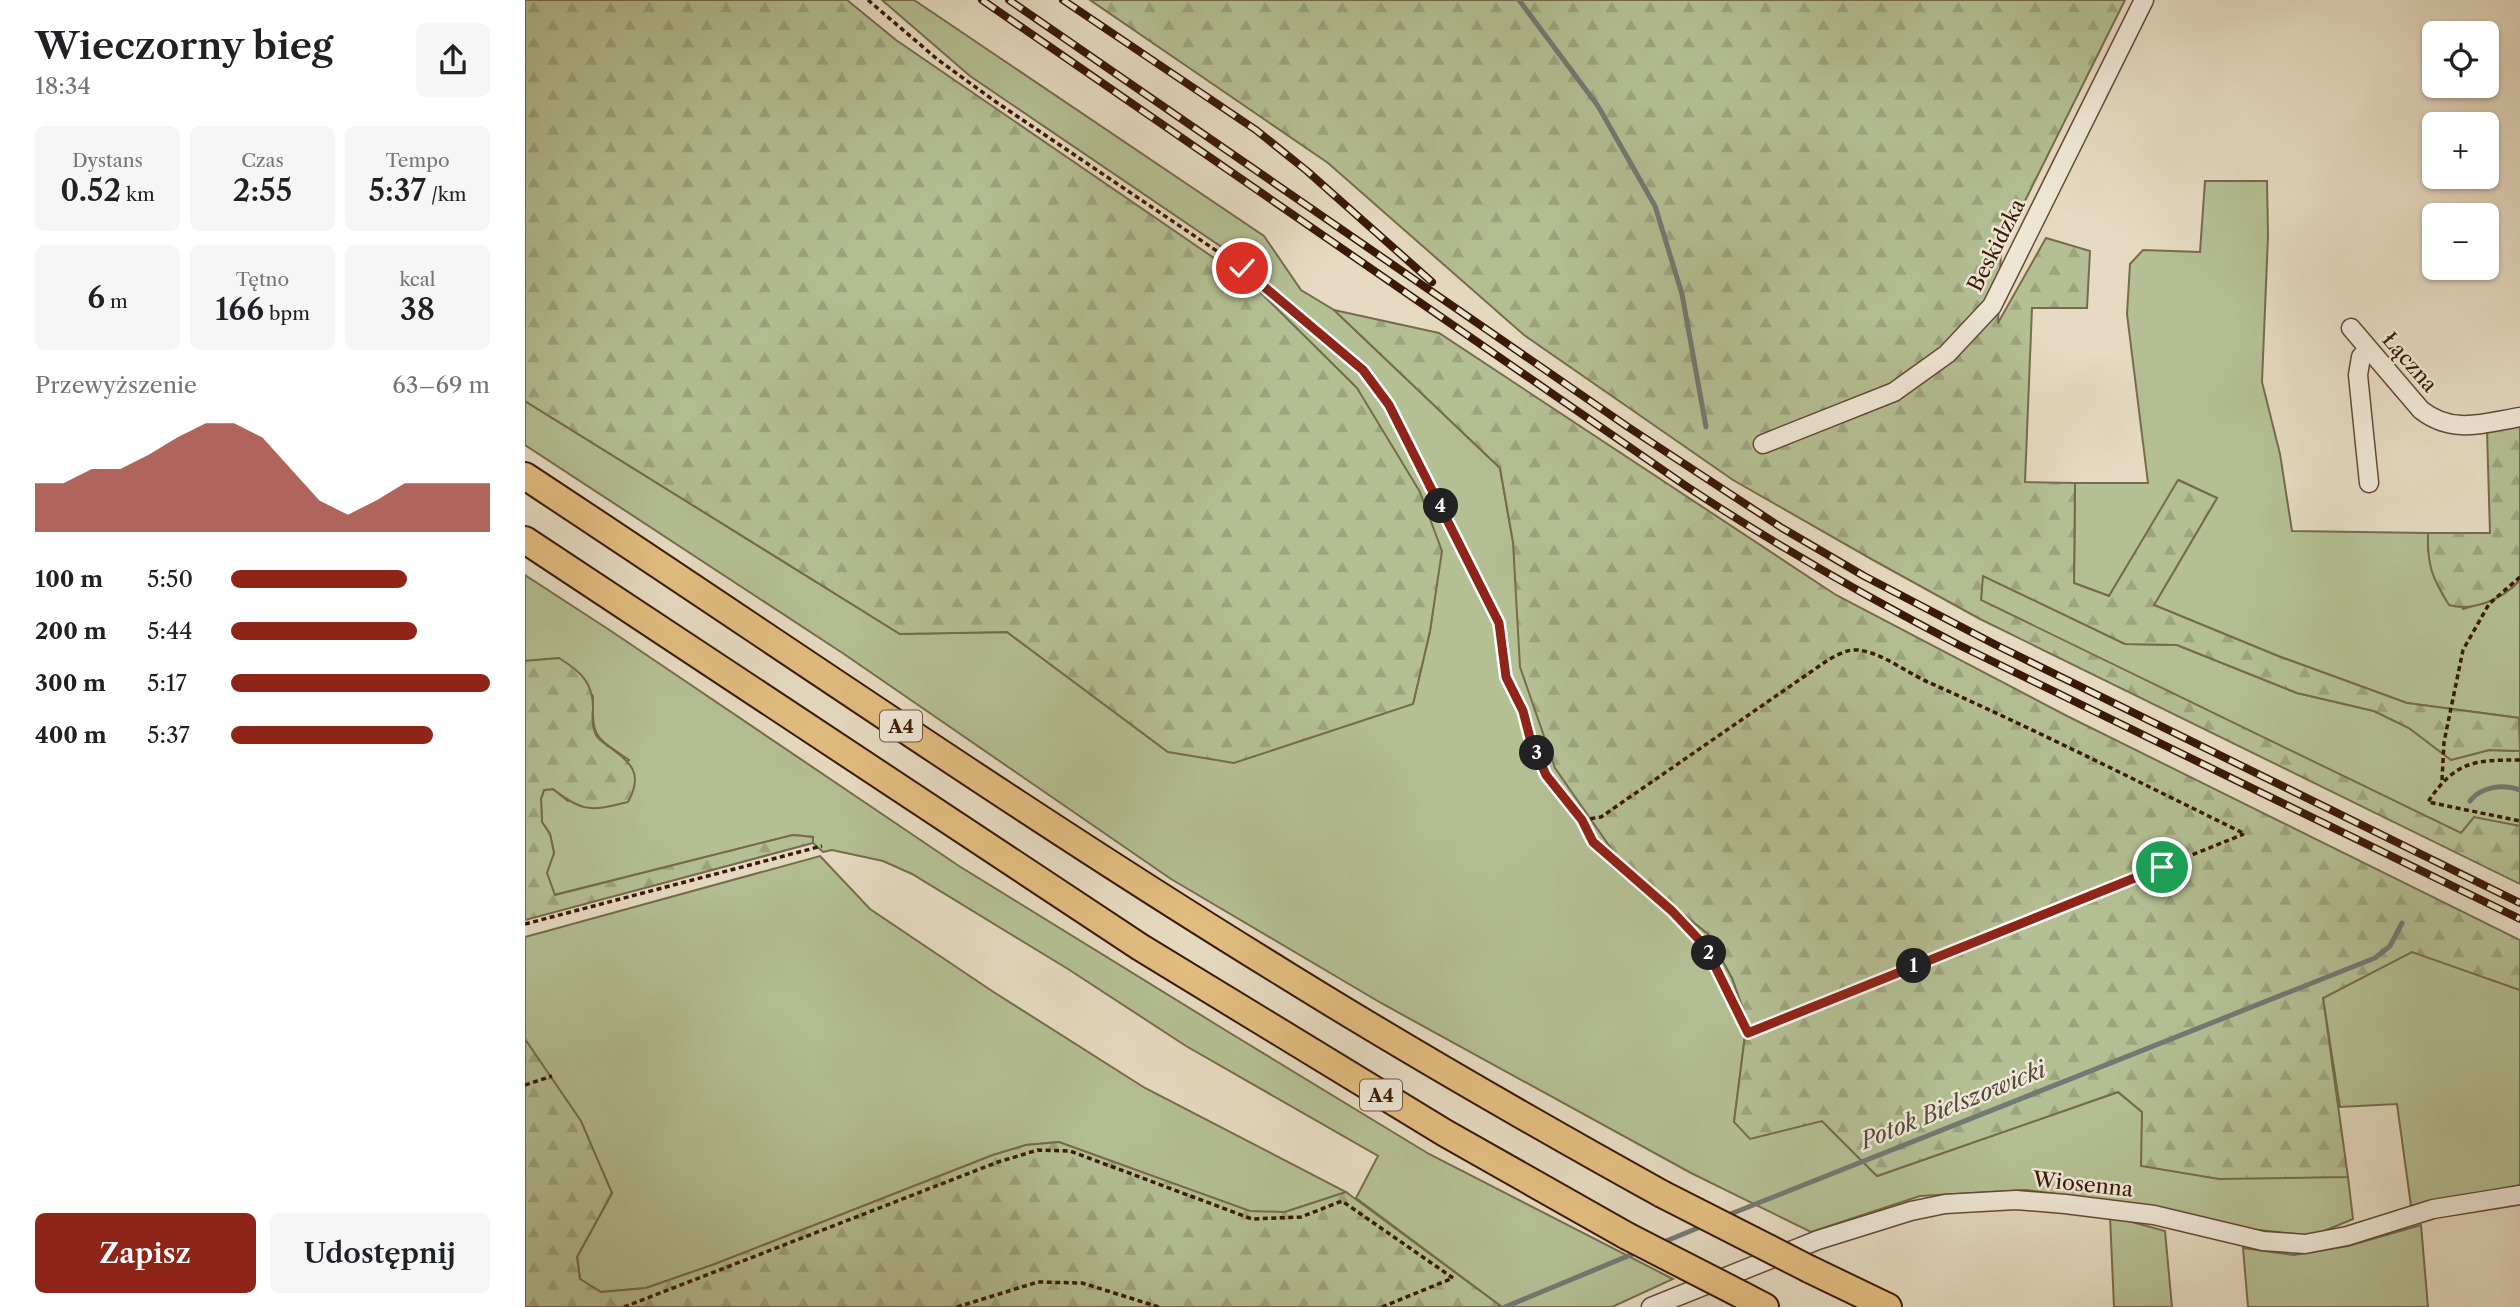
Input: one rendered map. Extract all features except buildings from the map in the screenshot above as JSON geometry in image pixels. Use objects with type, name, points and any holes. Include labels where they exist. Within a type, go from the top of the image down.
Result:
[{"type":"highway","name":"A4","points":[[525,476],[1019,804],[1268,964],[1412,1052],[1662,1194],[1888,1307]]},
{"type":"highway","name":"A4","points":[[525,540],[1140,947],[1433,1126],[1627,1236],[1765,1307]]},
{"type":"street","name":"Beskidzka","points":[[1763,444],[1894,392],[1947,354],[1992,306],[2144,0]]},
{"type":"street","name":"Łączna","points":[[2351,328],[2421,410],[2434,420],[2465,426],[2520,417]]},
{"type":"street","points":[[2368,349],[2361,357],[2358,375],[2369,483]]},
{"type":"street","name":"Wiosenna","points":[[1651,1307],[1818,1240],[1911,1211],[1945,1204],[2016,1200],[2106,1208],[2154,1215],[2238,1237],[2305,1244],[2347,1236],[2433,1209],[2520,1195]]},
{"type":"path","points":[[869,0],[937,59],[996,102],[1242,268],[1363,370],[1389,405],[1499,623],[1506,677],[1523,711],[1530,738],[1546,775],[1582,820],[1593,842],[1672,911],[1705,946],[1748,1033],[2244,834],[2008,718],[1917,677],[1873,653],[1855,650],[1839,653],[1828,660],[1601,817],[1582,820]]},
{"type":"path","points":[[2442,780],[2444,742],[2463,650],[2490,604],[2520,577]]},
{"type":"path","points":[[2520,760],[2484,760],[2460,768],[2442,780],[2428,802],[2520,821]]},
{"type":"path","points":[[525,924],[822,846]]},
{"type":"path","points":[[525,1085],[552,1076]]},
{"type":"path","points":[[624,1307],[985,1167],[1038,1150],[1070,1151],[1252,1219],[1301,1217],[1342,1201],[1453,1278],[1382,1307]]},
{"type":"path","points":[[957,1307],[1038,1282],[1082,1283],[1159,1307]]},
{"type":"green space","points":[[525,0],[847,0],[896,40],[1252,284],[1357,388],[1420,492],[1442,551],[1430,631],[1413,704],[1234,763],[1168,752],[1007,632],[900,634],[525,401]]},
{"type":"green space","points":[[882,0],[914,0],[1264,236],[1301,290],[1334,310],[1500,468],[1513,542],[1624,867],[1708,934],[1732,978],[1747,1020],[1734,1122],[1822,1121],[1877,1176],[2118,1092],[2142,1112],[2284,1177],[2348,1177],[2353,1219],[2312,1236],[2241,1228],[2149,1206],[2026,1190],[1920,1196],[1811,1232],[1691,1173],[1381,1003],[1171,879],[844,654],[525,445],[525,401],[900,634],[1007,632],[1168,752],[1413,704],[1430,631],[1441,551],[1357,388],[1252,284],[1251,267],[970,76]]},
{"type":"green space","points":[[1090,0],[2125,0],[2001,249],[1998,323],[2046,238],[2090,251],[2087,308],[2032,308],[2025,482],[2075,483],[2074,583],[2109,596],[2178,480],[2217,498],[2154,605],[2278,656],[2407,703],[2519,718],[2520,751],[2489,750],[2451,760],[2409,728],[2374,711],[2297,693],[2177,645],[2125,644],[1983,576],[1981,600],[2461,833],[2474,817],[2520,826],[2520,884],[1980,619],[1733,480],[1524,335],[1328,163]]},
{"type":"green space","points":[[2205,181],[2267,181],[2268,236],[2262,382],[2280,454],[2292,531],[2428,533],[2428,551],[2463,609],[2501,595],[2520,580],[2520,718],[2407,703],[2278,656],[2154,605],[2217,498],[2179,480],[2109,596],[2074,583],[2075,483],[2148,483],[2127,314],[2130,264],[2143,250],[2200,252]]},
{"type":"green space","points":[[1334,310],[1439,333],[1836,595],[2067,716],[2520,940],[2520,990],[2412,952],[2323,998],[2348,1177],[2219,1179],[2141,1166],[2142,1112],[2118,1092],[1877,1176],[1822,1121],[1750,1139],[1734,1122],[1747,1020],[1732,978],[1708,934],[1624,867],[1555,768],[1520,667],[1513,542],[1500,468]]},
{"type":"green space","points":[[2520,423],[2520,580],[2505,593],[2487,602],[2468,607],[2449,605],[2432,571],[2428,554],[2428,533],[2490,533],[2487,430]]},
{"type":"green space","points":[[525,575],[959,866],[1230,1033],[1429,1154],[1673,1279],[1612,1307],[1502,1307],[1356,1198],[1378,1156],[1186,1046],[1068,969],[912,874],[883,861],[832,850],[823,852],[813,843],[812,837],[793,835],[554,895],[546,873],[554,853],[550,834],[542,822],[541,799],[544,790],[553,789],[568,801],[629,760],[598,736],[593,721],[593,696],[559,658],[525,661]]},
{"type":"green space","points":[[1982,575],[2125,644],[2177,645],[2297,693],[2374,711],[2409,728],[2451,760],[2489,750],[2520,751],[2520,826],[2474,818],[2461,834],[1981,601]]},
{"type":"green space","points":[[559,658],[579,673],[588,684],[596,735],[629,764],[635,776],[635,783],[628,802],[596,808],[581,806],[553,789],[544,790],[541,799],[542,822],[550,834],[554,853],[547,873],[555,895],[793,835],[813,837],[813,843],[525,920],[525,661]]},
{"type":"green space","points":[[820,856],[870,909],[992,991],[1145,1088],[1346,1192],[1285,1212],[1250,1212],[1059,1142],[1026,1145],[993,1155],[715,1264],[646,1288],[601,1292],[580,1279],[577,1257],[612,1193],[525,1039],[525,937]]},
{"type":"green space","points":[[2412,951],[2520,990],[2520,1185],[2411,1206],[2397,1104],[2340,1107],[2323,998]]},
{"type":"green space","points":[[525,1039],[581,1121],[612,1193],[577,1257],[580,1279],[601,1292],[646,1288],[715,1264],[993,1155],[1026,1145],[1059,1142],[1250,1211],[1285,1212],[1346,1192],[1502,1307],[525,1307]]},
{"type":"green space","points":[[2110,1216],[2165,1231],[2172,1307],[2114,1307]]},
{"type":"green space","points":[[2421,1225],[2428,1307],[2248,1307],[2243,1248],[2294,1255],[2348,1246]]},
{"type":"waterway","points":[[1519,0],[1598,106],[1655,206],[1682,294],[1706,427]]},
{"type":"waterway","name":"Potok Bielszowicki","points":[[2470,801],[2486,789],[2507,787],[2520,790]]},
{"type":"waterway","name":"Potok Bielszowicki","points":[[1723,1217],[2375,958],[2390,946],[2402,923]]},
{"type":"waterway","name":"Potok Bielszowicki","points":[[1659,1244],[1705,1225]]},
{"type":"waterway","name":"Potok Bielszowicki","points":[[1505,1307],[1640,1251]]},
{"type":"railway","points":[[982,0],[1686,486],[1786,549],[1959,645],[2520,919]]},
{"type":"railway","points":[[1009,0],[1628,427],[1782,528],[1864,576],[1996,645],[2520,903]]},
{"type":"railway","points":[[1063,0],[1256,130],[1307,171],[1432,282]]},
{"type":"route","points":[[1242,268],[1363,370],[1389,405],[1499,623],[1506,677],[1523,711],[1530,738],[1546,775],[1582,820],[1593,842],[1672,911],[1705,946],[1748,1033],[2162,867]]}]
